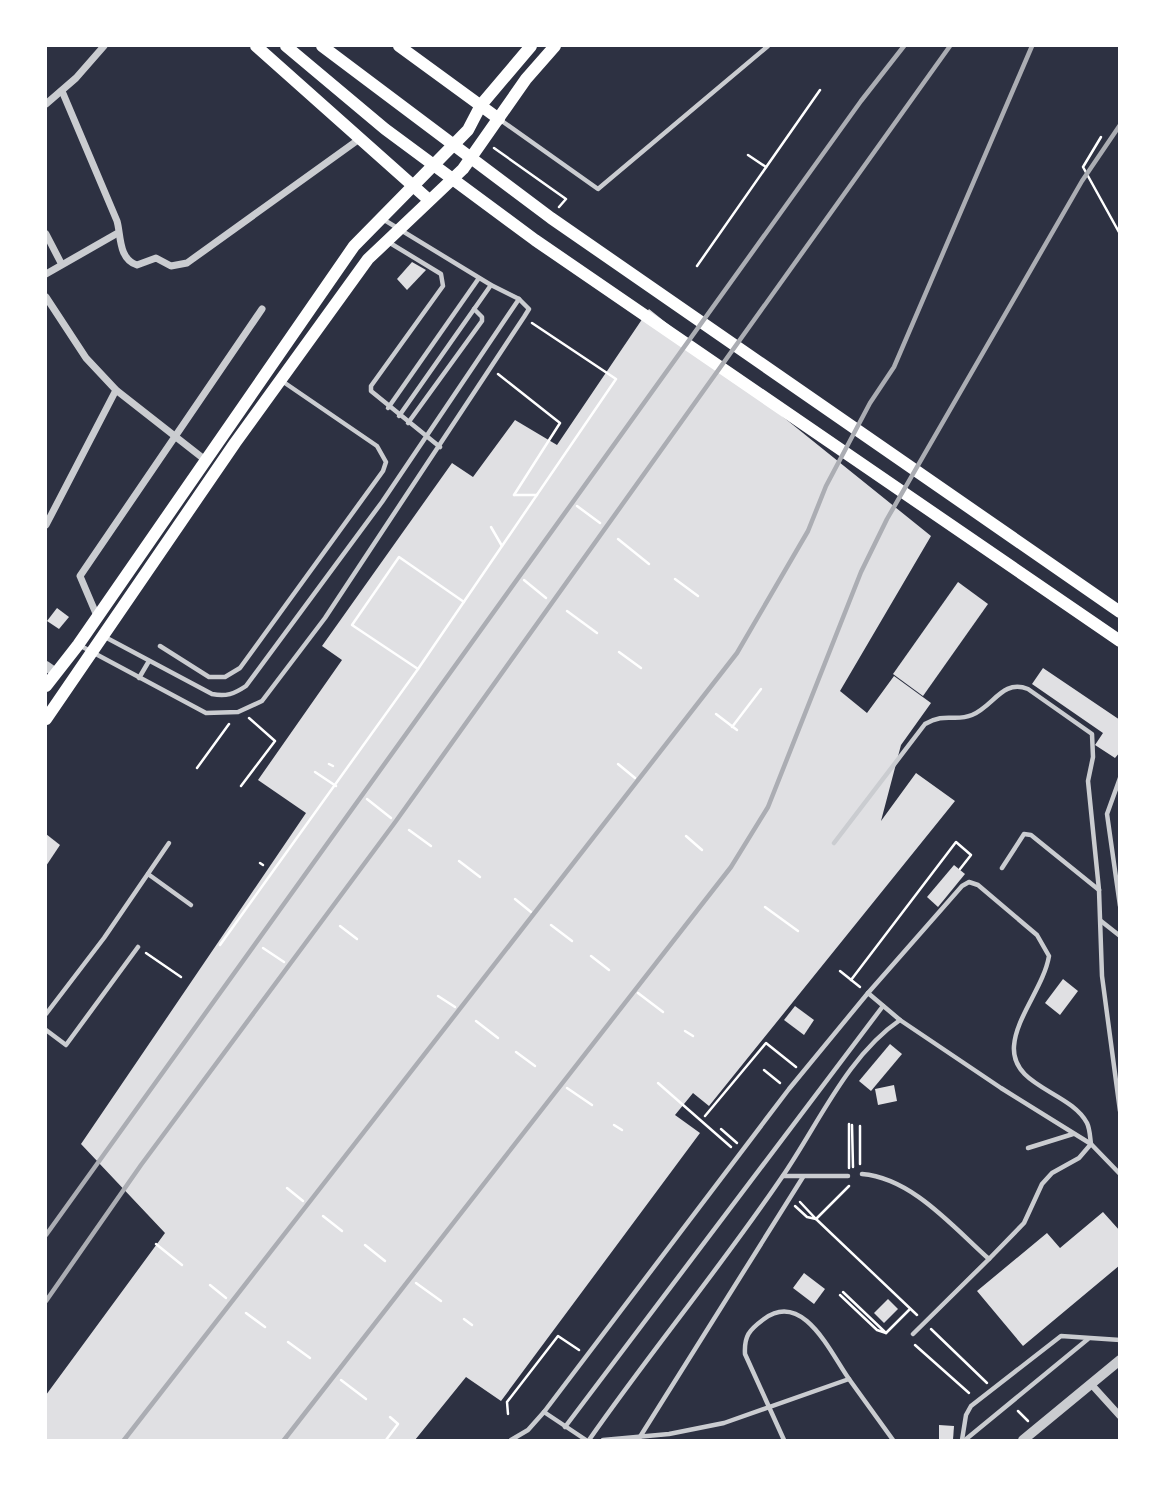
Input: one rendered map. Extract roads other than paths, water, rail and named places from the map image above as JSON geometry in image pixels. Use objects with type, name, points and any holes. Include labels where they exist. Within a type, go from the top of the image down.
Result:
[{"type":"main road","points":[[256,46],[358,140],[429,200]]},
{"type":"main road","points":[[286,46],[385,129],[535,240],[1119,641]]},
{"type":"main road","points":[[322,46],[551,218],[1119,612]]},
{"type":"main road","points":[[399,46],[499,119]]},
{"type":"main road","points":[[46,719],[235,443],[368,259],[463,169],[555,46]]},
{"type":"main road","points":[[46,686],[51,670],[78,645],[204,459],[269,372],[354,246],[468,130],[481,105],[525,48]]},
{"type":"street","points":[[46,104],[62,91],[104,46]]},
{"type":"street","points":[[62,91],[117,221],[116,234],[132,264],[156,258],[171,266],[187,263],[358,140]]},
{"type":"street","points":[[46,234],[61,262]]},
{"type":"street","points":[[46,274],[61,262],[116,234]]},
{"type":"street","points":[[46,297],[86,358],[116,390],[204,459]]},
{"type":"street","points":[[97,616],[80,576],[177,438],[262,309]]},
{"type":"street","points":[[46,525],[50,508],[116,390]]},
{"type":"street","points":[[1023,1440],[1119,1360]]},
{"type":"street","points":[[1091,1384],[1119,1416]]},
{"type":"lane","points":[[499,119],[598,189],[768,46]]},
{"type":"lane","points":[[78,645],[206,713],[237,712],[262,701],[325,618],[529,309],[519,299],[479,278],[381,218]]},
{"type":"lane","points":[[386,241],[440,274],[443,286],[371,386],[374,397],[440,447]]},
{"type":"lane","points":[[388,408],[479,278]]},
{"type":"lane","points":[[399,416],[491,285]]},
{"type":"lane","points":[[104,637],[223,697],[246,686],[427,437],[519,299]]},
{"type":"lane","points":[[408,423],[482,321],[482,317],[474,309]]},
{"type":"lane","points":[[160,646],[209,677],[225,677],[240,668],[383,471],[386,461],[377,446],[282,381]]},
{"type":"lane","points":[[139,678],[149,661]]},
{"type":"lane","points":[[834,843],[925,724],[937,717],[974,714],[1007,687],[1017,685],[1092,734],[1093,757],[1088,781],[1099,890],[1102,976],[1119,1111]]},
{"type":"lane","points":[[1119,778],[1107,814],[1119,906]]},
{"type":"lane","points":[[1002,868],[1019,838],[1031,835],[1099,890]]},
{"type":"lane","points":[[46,1014],[104,938],[169,843]]},
{"type":"lane","points":[[148,874],[191,905]]},
{"type":"lane","points":[[511,1440],[528,1430],[544,1412],[789,1089],[868,993],[962,886],[969,882],[978,885],[1037,935],[1049,956],[1014,1042],[1013,1059],[1024,1075],[1072,1105],[1088,1124],[1091,1144],[1079,1158],[1052,1173],[1042,1184],[1024,1223],[913,1334]]},
{"type":"lane","points":[[1100,921],[1119,936]]},
{"type":"lane","points":[[46,1030],[66,1045],[138,947]]},
{"type":"lane","points":[[868,993],[900,1020],[1091,1144],[1119,1174]]},
{"type":"lane","points":[[565,1427],[883,1006]]},
{"type":"lane","points":[[544,1412],[587,1440],[783,1176],[860,1057],[885,1030],[900,1020]]},
{"type":"lane","points":[[1028,1148],[1073,1133]]},
{"type":"lane","points":[[862,1174],[879,1175],[906,1190],[945,1218],[989,1259]]},
{"type":"lane","points":[[783,1176],[852,1178]]},
{"type":"lane","points":[[638,1439],[803,1177]]},
{"type":"lane","points":[[784,1440],[745,1354],[744,1340],[751,1328],[773,1312],[783,1310],[798,1313],[810,1322],[893,1440]]},
{"type":"lane","points":[[964,1440],[967,1410],[1051,1341],[1061,1336],[1119,1340]]},
{"type":"lane","points":[[964,1440],[1089,1339]]},
{"type":"lane","points":[[603,1440],[638,1439],[724,1423],[849,1379]]},
{"type":"railway","points":[[46,1235],[861,101],[904,46]]},
{"type":"railway","points":[[46,1301],[141,1165],[396,821],[950,46]]},
{"type":"railway","points":[[124,1440],[737,653],[808,531],[826,486],[870,403],[894,367],[1032,46]]},
{"type":"railway","points":[[284,1440],[731,867],[768,807],[861,572],[887,519],[1082,181],[1120,125]]}]
